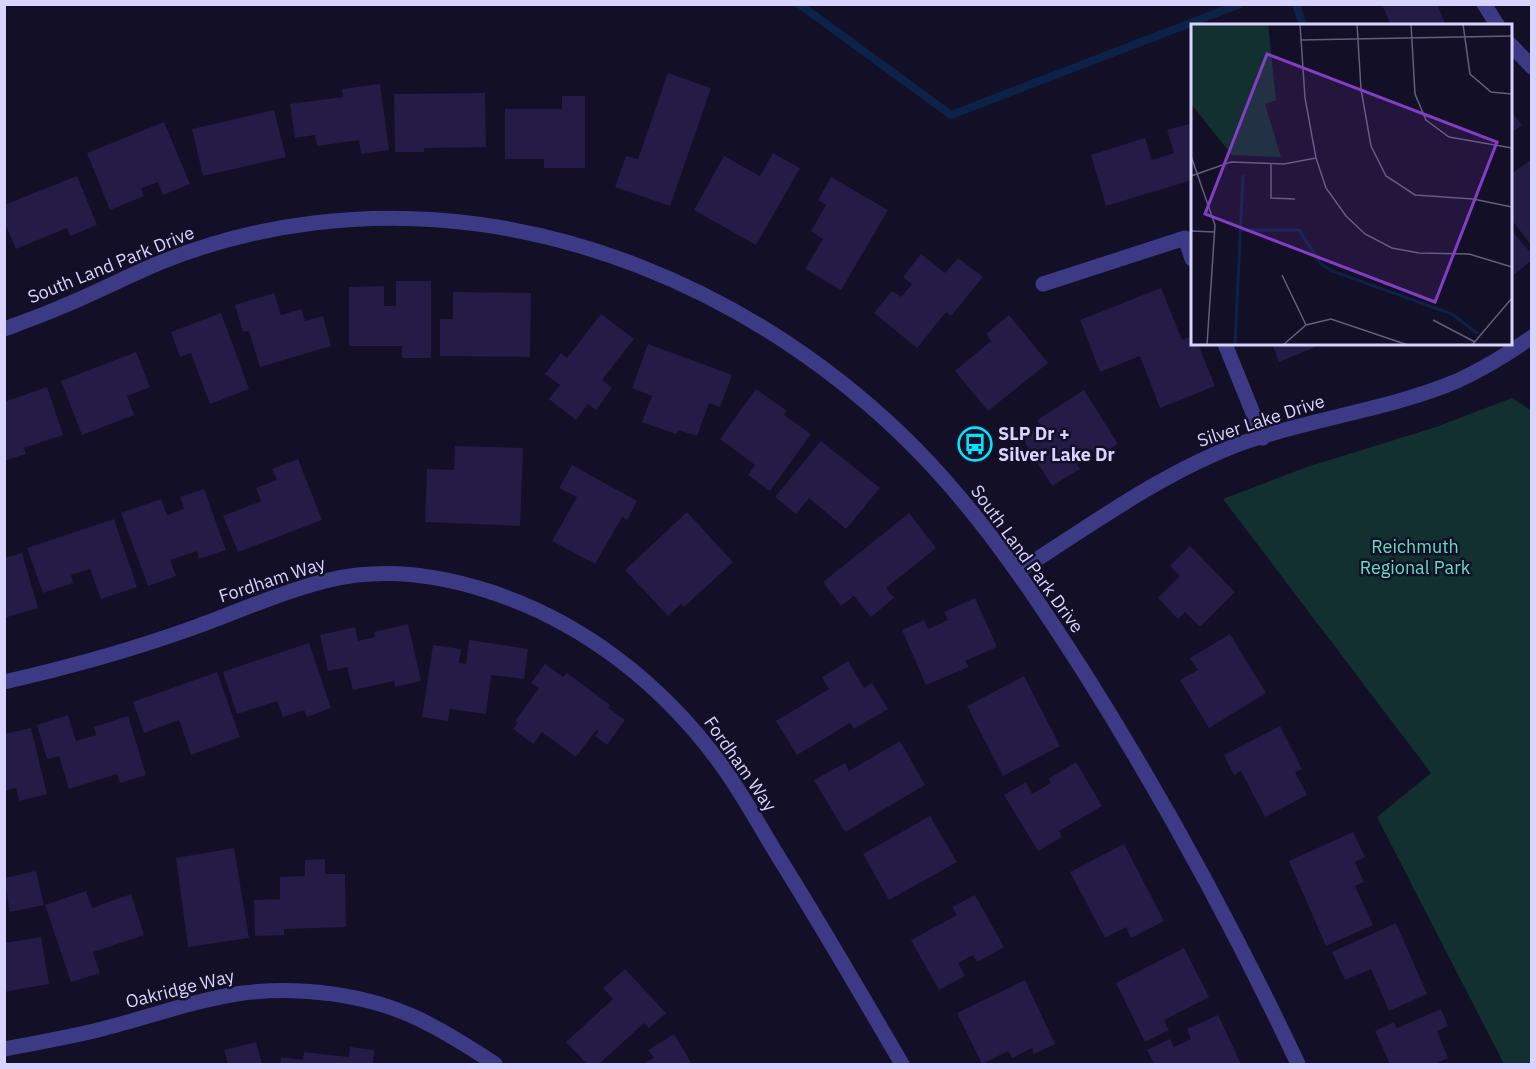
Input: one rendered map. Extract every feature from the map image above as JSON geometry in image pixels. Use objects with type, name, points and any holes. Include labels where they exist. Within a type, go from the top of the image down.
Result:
[{"type":"street","points":[[1484,4],[1497,24]]},
{"type":"street","points":[[1512,46],[1532,67]]},
{"type":"street","name":"South Land Park Drive","points":[[4,329],[59,309],[163,261],[205,247],[259,232],[314,223],[370,218],[436,219],[492,225],[557,238],[622,258],[659,273],[711,299],[786,343],[856,394],[920,453],[977,518],[1017,572],[1146,773],[1214,894],[1260,983],[1298,1065]]},
{"type":"street","points":[[1043,284],[1185,238],[1191,256]]},
{"type":"street","name":"Silver Lake Drive","points":[[1017,572],[1190,464],[1244,443],[1414,396],[1457,381],[1503,357],[1532,337]]},
{"type":"street","points":[[1225,345],[1263,438]]},
{"type":"street","name":"Fordham Way","points":[[4,682],[102,657],[195,627],[299,588],[358,575],[388,573],[428,576],[457,581],[511,598],[569,626],[622,661],[670,703],[692,727],[722,765],[825,932],[902,1065]]},
{"type":"street","name":"Oakridge Way","points":[[4,1049],[102,1029],[198,1002],[244,993],[286,991],[344,997],[374,1003],[419,1019],[460,1041],[495,1065]]},
{"type":"green space","name":"Reichmuth Regional Park","points":[[1512,398],[1532,411],[1531,1064],[1504,1064],[1377,817],[1431,773],[1223,499],[1307,467],[1436,427]]},
{"type":"building","points":[[1382,4],[1437,4],[1445,24],[1390,24]]},
{"type":"building","points":[[668,73],[711,88],[670,206],[615,187],[626,156],[638,159]]},
{"type":"building","points":[[380,84],[389,150],[361,154],[359,140],[317,146],[315,135],[295,138],[290,104],[343,97],[342,89]]},
{"type":"building","points":[[485,93],[486,147],[424,148],[424,152],[395,152],[394,94]]},
{"type":"building","points":[[562,96],[585,96],[585,168],[544,168],[544,159],[505,159],[505,109],[562,109]]},
{"type":"building","points":[[274,110],[286,157],[203,176],[192,129]]},
{"type":"building","points":[[1512,112],[1522,125],[1512,132]]},
{"type":"building","points":[[164,122],[190,184],[163,195],[158,182],[141,188],[144,196],[110,210],[87,153]]},
{"type":"building","points":[[1191,123],[1191,180],[1106,206],[1091,155],[1145,138],[1152,160],[1174,153],[1167,130]]},
{"type":"building","points":[[773,153],[800,168],[756,245],[694,210],[724,156],[760,176]]},
{"type":"building","points":[[1532,159],[1532,246],[1512,221],[1512,174]]},
{"type":"building","points":[[77,176],[97,225],[70,236],[67,228],[16,249],[4,221],[4,205]]},
{"type":"building","points":[[831,177],[888,210],[841,290],[805,269],[823,239],[811,231],[826,205],[818,200]]},
{"type":"building","points":[[1512,231],[1532,254],[1532,260],[1512,276]]},
{"type":"building","points":[[921,254],[945,273],[958,258],[983,277],[951,316],[946,312],[917,348],[874,313],[892,291],[901,297],[912,284],[903,277]]},
{"type":"building","points":[[396,281],[431,281],[431,358],[402,358],[402,346],[349,346],[349,287],[384,286],[384,306],[396,306]]},
{"type":"building","points":[[1161,288],[1182,340],[1191,336],[1191,345],[1198,345],[1215,386],[1160,408],[1140,356],[1100,372],[1080,320]]},
{"type":"building","points":[[453,292],[531,293],[530,357],[440,356],[440,319],[453,319]]},
{"type":"building","points":[[274,293],[281,315],[301,309],[305,321],[323,316],[331,346],[260,367],[249,331],[243,332],[235,305]]},
{"type":"building","points":[[221,313],[249,389],[210,404],[191,353],[180,357],[171,332]]},
{"type":"building","points":[[601,314],[634,339],[602,380],[612,388],[596,410],[588,404],[576,420],[549,399],[560,385],[545,374],[561,353],[567,358]]},
{"type":"building","points":[[1009,315],[1048,363],[988,411],[955,371],[991,341],[986,334]]},
{"type":"building","points":[[648,344],[732,375],[720,407],[709,403],[697,436],[678,430],[676,434],[642,422],[652,396],[632,388]]},
{"type":"building","points":[[1272,345],[1321,345],[1279,362]]},
{"type":"building","points":[[136,352],[150,387],[127,396],[134,415],[82,435],[61,381]]},
{"type":"building","points":[[47,387],[63,435],[24,448],[26,454],[4,461],[4,402]]},
{"type":"building","points":[[756,389],[787,411],[784,415],[811,434],[770,491],[748,475],[755,465],[720,439]]},
{"type":"building","points":[[1084,390],[1118,444],[1097,457],[1092,449],[1074,460],[1080,469],[1052,486],[1022,438],[1041,426],[1037,420]]},
{"type":"building","points":[[821,441],[880,488],[846,529],[809,498],[796,514],[775,497]]},
{"type":"building","points":[[455,446],[523,448],[520,526],[425,522],[427,469],[454,470]]},
{"type":"building","points":[[298,459],[322,520],[238,552],[223,516],[261,501],[256,488],[277,480],[272,469]]},
{"type":"building","points":[[572,465],[637,501],[627,520],[622,517],[595,564],[552,541],[577,497],[559,488]]},
{"type":"building","points":[[204,489],[226,550],[199,559],[197,551],[170,560],[176,576],[148,586],[121,513],[161,499],[167,515],[184,509],[180,497]]},
{"type":"building","points":[[687,512],[733,562],[684,607],[681,604],[668,616],[625,570]]},
{"type":"building","points":[[909,513],[936,548],[886,588],[894,598],[871,617],[854,596],[841,606],[823,582]]},
{"type":"building","points":[[114,519],[137,587],[101,599],[90,569],[71,575],[73,583],[43,593],[27,548]]},
{"type":"building","points":[[1190,546],[1235,592],[1200,627],[1185,612],[1178,619],[1158,598],[1180,576],[1170,566]]},
{"type":"building","points":[[22,553],[38,608],[4,618],[4,558]]},
{"type":"building","points":[[975,598],[997,647],[965,661],[969,667],[926,685],[902,630],[924,620],[928,629],[948,620],[944,612]]},
{"type":"building","points":[[408,624],[421,681],[395,687],[394,681],[353,690],[347,667],[328,671],[320,635],[355,627],[358,641],[375,637],[374,632]]},
{"type":"building","points":[[1230,634],[1266,693],[1209,728],[1180,680],[1198,670],[1190,658]]},
{"type":"building","points":[[469,640],[528,649],[524,679],[491,675],[486,714],[450,709],[448,721],[422,717],[433,645],[461,649],[459,663],[466,664]]},
{"type":"building","points":[[309,643],[331,708],[307,717],[304,710],[283,717],[277,701],[237,714],[223,672]]},
{"type":"building","points":[[848,661],[864,688],[872,683],[888,709],[854,729],[850,723],[797,755],[776,721],[829,689],[822,677]]},
{"type":"building","points":[[545,664],[563,677],[567,673],[610,705],[608,708],[625,720],[607,745],[595,736],[599,731],[596,730],[576,757],[542,732],[533,744],[513,729],[518,723],[515,721],[539,688],[531,683]]},
{"type":"building","points":[[217,672],[240,737],[191,755],[179,720],[144,733],[133,702]]},
{"type":"building","points":[[1024,676],[1060,746],[1003,776],[967,706]]},
{"type":"building","points":[[68,715],[76,741],[96,735],[94,727],[128,716],[146,775],[120,783],[117,774],[69,789],[59,756],[47,759],[37,725]]},
{"type":"building","points":[[1280,726],[1302,769],[1295,772],[1307,795],[1265,817],[1241,771],[1234,775],[1224,755]]},
{"type":"building","points":[[31,728],[47,794],[19,801],[16,788],[4,791],[4,734]]},
{"type":"building","points":[[900,741],[925,785],[845,832],[814,780],[845,763],[849,771]]},
{"type":"building","points":[[1076,762],[1102,806],[1059,831],[1062,837],[1038,851],[1004,795],[1026,782],[1032,794],[1051,783],[1048,779]]},
{"type":"building","points":[[930,816],[957,862],[889,900],[863,854]]},
{"type":"building","points":[[1353,832],[1365,857],[1355,862],[1364,882],[1355,886],[1373,925],[1326,946],[1289,861]]},
{"type":"building","points":[[1124,844],[1164,921],[1131,938],[1126,927],[1105,938],[1070,872]]},
{"type":"building","points":[[234,848],[249,938],[188,947],[176,858]]},
{"type":"building","points":[[325,859],[325,874],[345,874],[346,927],[284,929],[284,935],[255,936],[254,900],[280,899],[280,877],[305,876],[305,860]]},
{"type":"building","points":[[36,871],[44,905],[10,912],[4,878]]},
{"type":"building","points":[[86,891],[92,908],[131,894],[144,935],[93,952],[100,973],[71,982],[45,905]]},
{"type":"building","points":[[975,895],[1004,947],[977,962],[973,955],[958,963],[965,976],[939,990],[911,940],[957,915],[952,907]]},
{"type":"building","points":[[1396,923],[1427,994],[1389,1011],[1371,969],[1345,980],[1332,952]]},
{"type":"building","points":[[41,937],[49,984],[4,992],[4,943]]},
{"type":"building","points":[[1184,948],[1209,997],[1164,1020],[1169,1030],[1145,1042],[1116,983]]},
{"type":"building","points":[[625,969],[666,1013],[649,1028],[644,1023],[599,1064],[587,1064],[566,1042],[613,999],[603,988]]},
{"type":"building","points":[[1025,980],[1055,1044],[1034,1054],[1032,1048],[1012,1058],[1008,1051],[982,1064],[957,1013]]},
{"type":"building","points":[[1441,1009],[1448,1026],[1437,1031],[1448,1058],[1438,1064],[1390,1064],[1375,1031],[1394,1022],[1397,1028]]},
{"type":"building","points":[[1218,1015],[1241,1064],[1154,1064],[1147,1050],[1170,1039],[1174,1047],[1191,1039],[1187,1029]]},
{"type":"building","points":[[674,1034],[692,1064],[643,1064],[654,1058],[648,1050]]},
{"type":"building","points":[[256,1042],[262,1064],[228,1064],[224,1050]]},
{"type":"building","points":[[350,1047],[374,1050],[373,1064],[280,1064],[281,1057],[303,1060],[304,1052],[349,1057]]},
{"type":"waterway","points":[[799,4],[951,115],[1240,4]]},
{"type":"waterway","points":[[1296,4],[1302,24]]},
{"type":"place","name":"SLP Dr + Silver Lake Dr","points":[[975,444]]}]
